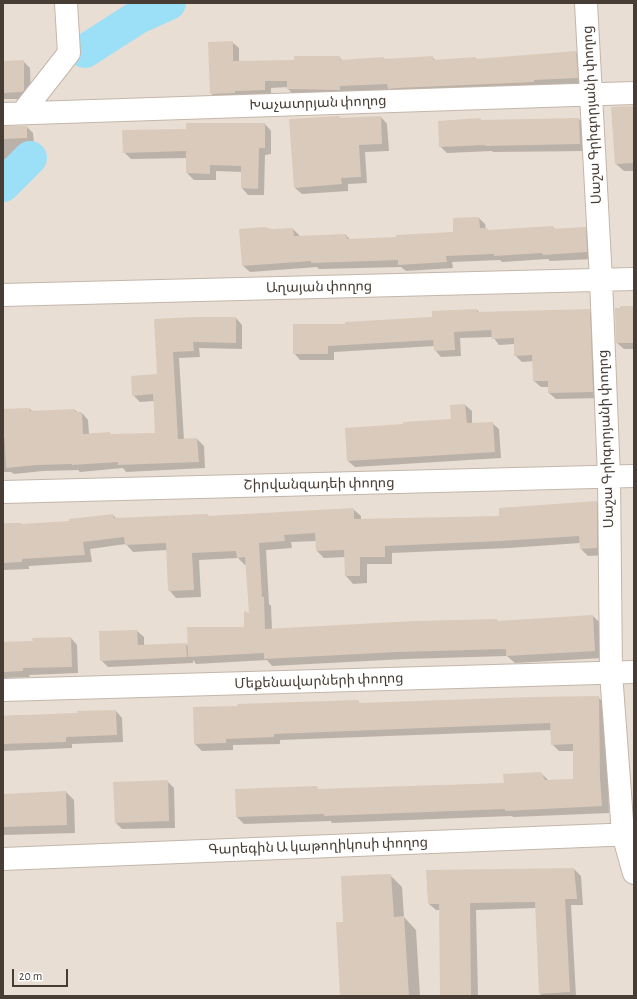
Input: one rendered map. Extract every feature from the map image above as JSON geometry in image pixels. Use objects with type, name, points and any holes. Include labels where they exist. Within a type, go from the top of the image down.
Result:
[{"type":"street","points":[[13,113],[69,53],[66,3]]},
{"type":"street","name":"Սաշա Գրիգորյանի փողոց","points":[[586,3],[592,94],[609,477],[612,673],[628,834],[634,873]]},
{"type":"street","name":"Խաչատրյան փողոց","points":[[13,113],[634,93]]},
{"type":"street","name":"Աղայան փողոց","points":[[3,296],[634,279]]},
{"type":"street","name":"Շիրվանզադեի փողոց","points":[[3,492],[634,476]]},
{"type":"street","name":"Մեքենավարների փողոց","points":[[3,690],[634,672]]},
{"type":"street","name":"Գարեգին Ա կաթողիկոսի փողոց","points":[[3,859],[628,834]]},
{"type":"shaded area","points":[[3,3],[634,3],[634,996],[3,996]]},
{"type":"building","points":[[233,41],[233,61],[294,60],[294,56],[340,56],[340,60],[433,56],[433,60],[476,57],[476,59],[576,51],[578,78],[534,80],[534,82],[388,89],[387,84],[340,86],[340,90],[287,89],[287,81],[265,81],[265,90],[210,94],[208,42]]},
{"type":"building","points":[[24,60],[24,90],[22,92],[3,93],[3,61]]},
{"type":"building","points":[[634,106],[634,163],[615,164],[611,107]]},
{"type":"building","points":[[339,116],[339,118],[381,116],[382,144],[359,145],[361,177],[341,178],[342,184],[294,188],[289,119]]},
{"type":"building","points":[[480,118],[480,120],[579,118],[580,144],[439,147],[438,121]]},
{"type":"building","points":[[186,123],[265,123],[265,148],[259,148],[258,189],[241,188],[241,166],[210,165],[210,174],[186,173],[186,151],[123,153],[122,130],[186,129]]},
{"type":"building","points":[[3,126],[27,126],[27,138],[3,139]]},
{"type":"building","points":[[479,217],[480,228],[487,228],[488,230],[553,226],[554,229],[586,227],[587,252],[543,255],[542,253],[494,256],[494,254],[446,256],[447,262],[398,265],[398,260],[311,263],[311,261],[242,266],[239,229],[265,227],[271,229],[293,228],[294,236],[346,234],[347,239],[396,237],[396,235],[453,232],[453,218]]},
{"type":"building","points":[[620,306],[634,306],[634,343],[616,343],[615,308],[620,308]]},
{"type":"building","points":[[477,309],[477,312],[590,309],[593,392],[548,393],[548,381],[533,381],[532,355],[514,356],[514,338],[492,339],[491,330],[454,332],[455,350],[434,351],[433,340],[328,346],[328,354],[293,354],[293,324],[345,324],[345,322],[432,317],[432,311]]},
{"type":"building","points":[[236,317],[236,343],[193,342],[194,351],[173,352],[178,439],[197,438],[199,462],[118,465],[118,462],[72,465],[36,465],[6,468],[3,409],[30,408],[30,411],[75,409],[75,412],[82,412],[83,434],[110,432],[110,434],[155,433],[153,394],[132,396],[131,376],[157,374],[154,319]]},
{"type":"building","points":[[465,404],[467,423],[493,422],[495,452],[347,461],[345,428],[451,419],[450,405]]},
{"type":"building","points":[[597,501],[597,548],[580,549],[579,536],[385,546],[385,557],[360,557],[360,576],[345,576],[344,550],[316,551],[315,533],[284,535],[285,541],[259,543],[262,597],[264,597],[265,629],[415,621],[497,619],[497,621],[593,615],[595,651],[506,656],[506,649],[397,652],[264,659],[264,653],[188,657],[187,627],[244,627],[244,611],[249,613],[245,557],[237,558],[236,551],[192,553],[194,590],[168,591],[166,543],[125,545],[124,537],[83,542],[85,555],[22,559],[22,562],[3,563],[3,523],[21,524],[69,521],[69,519],[113,514],[114,518],[208,514],[208,516],[354,508],[354,519],[499,516],[499,508]]},
{"type":"building","points":[[137,630],[138,645],[186,643],[187,657],[100,661],[99,631]]},
{"type":"building","points":[[71,637],[72,667],[23,668],[23,671],[3,672],[3,642],[33,641],[32,638]]},
{"type":"building","points":[[599,696],[600,778],[602,806],[505,811],[505,809],[324,816],[324,814],[236,817],[235,789],[317,786],[317,789],[504,783],[503,774],[541,772],[545,780],[573,779],[573,744],[551,745],[550,723],[274,734],[274,737],[226,739],[226,743],[194,744],[193,707],[358,700],[359,703]]},
{"type":"building","points":[[116,710],[117,735],[66,737],[66,742],[3,744],[3,716]]},
{"type":"building","points":[[168,780],[169,821],[115,823],[113,782]]},
{"type":"building","points":[[66,791],[67,825],[3,827],[3,794]]},
{"type":"building","points":[[574,868],[577,899],[565,899],[570,992],[539,994],[535,902],[470,903],[471,995],[440,996],[439,904],[428,904],[426,870]]},
{"type":"building","points":[[391,874],[394,917],[404,916],[409,996],[340,996],[336,922],[343,922],[341,876]]},
{"type":"waterway","points":[[85,51],[138,17],[169,3]]},
{"type":"waterway","points":[[3,185],[30,158]]}]
